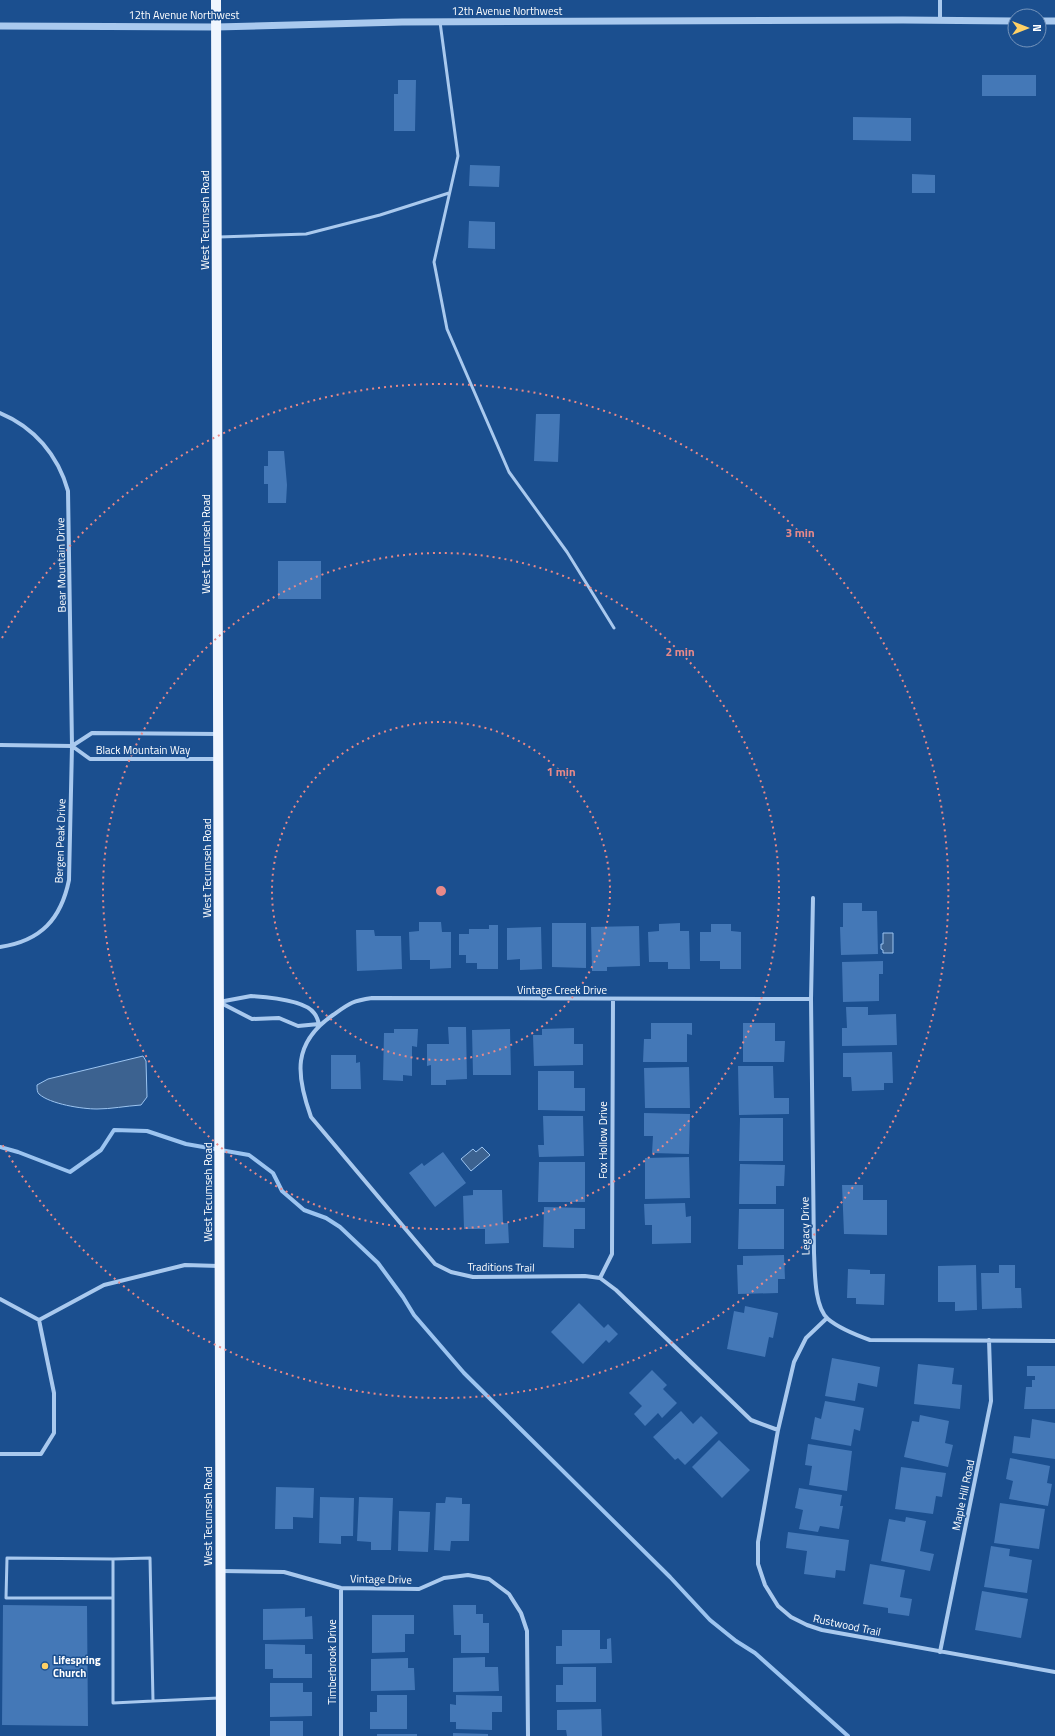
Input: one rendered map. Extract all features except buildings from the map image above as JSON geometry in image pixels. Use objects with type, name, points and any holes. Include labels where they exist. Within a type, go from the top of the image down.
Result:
[{"type":"main road","name":"West Tecumseh Road","points":[[216,0],[221,1736]]},
{"type":"street","points":[[940,0],[940,20]]},
{"type":"street","name":"12th Avenue Northwest","points":[[0,26],[216,27],[440,22],[1007,21]]},
{"type":"street","name":"Bear Mountain Drive","points":[[0,413],[15,419],[40,439],[56,462],[64,478],[68,491],[72,746]]},
{"type":"street","name":"Black Mountain Way","points":[[218,734],[92,733],[72,746],[90,759],[218,759]]},
{"type":"street","points":[[0,745],[72,746]]},
{"type":"street","name":"Bergen Peak Drive","points":[[0,947],[32,938],[46,929],[62,907],[70,872],[72,746]]},
{"type":"street","name":"Legacy Drive","points":[[813,898],[811,999],[814,1253],[816,1293],[827,1318]]},
{"type":"street","points":[[252,996],[281,999],[298,1003],[314,1012],[319,1024],[298,1026],[279,1018],[252,1019],[219,1002],[252,996]]},
{"type":"street","name":"Vintage Creek Drive","points":[[319,1024],[353,1001],[372,998],[811,999]]},
{"type":"street","name":"Fox Hollow Drive","points":[[600,1278],[612,1254],[613,999]]},
{"type":"street","name":"Traditions Trail","points":[[319,1024],[306,1044],[300,1069],[302,1090],[312,1117],[435,1264],[451,1272],[473,1277],[585,1276],[600,1278]]},
{"type":"street","points":[[39,1320],[104,1285],[185,1265],[220,1266]]},
{"type":"street","points":[[600,1278],[616,1290],[751,1420],[778,1430]]},
{"type":"street","points":[[0,1299],[39,1320]]},
{"type":"street","points":[[827,1318],[852,1333],[870,1340],[1055,1341]]},
{"type":"street","name":"Rustwood Trail","points":[[827,1318],[806,1338],[794,1362],[778,1430],[758,1542],[758,1564],[765,1585],[778,1606],[791,1617],[807,1626],[822,1630],[1055,1672]]},
{"type":"street","points":[[0,1454],[42,1454],[54,1433],[54,1393],[39,1320]]},
{"type":"street","name":"Maple Hill Road","points":[[940,1652],[991,1401],[989,1340]]},
{"type":"street","name":"Vintage Drive","points":[[220,1571],[284,1572],[341,1588],[419,1589],[444,1578],[468,1575],[489,1579],[509,1594],[522,1613],[527,1631],[528,1736]]},
{"type":"street","name":"Timberbrook Drive","points":[[341,1588],[341,1736]]},
{"type":"lane","points":[[440,22],[458,156],[434,262],[447,329],[509,472],[567,552],[614,628]]},
{"type":"lane","points":[[217,237],[306,234],[380,215],[449,193]]},
{"type":"lane","points":[[113,1598],[6,1598],[6,1558],[150,1558],[153,1701]]},
{"type":"lane","points":[[113,1559],[113,1703],[221,1698]]},
{"type":"water","points":[[883,933],[893,933],[893,953],[883,953],[883,950],[881,949],[881,944],[883,944]]},
{"type":"water","points":[[143,1056],[146,1061],[147,1097],[141,1105],[102,1109],[83,1108],[51,1101],[44,1098],[37,1091],[37,1085],[48,1079]]},
{"type":"water","points":[[482,1147],[490,1155],[471,1171],[461,1159],[473,1149],[476,1152]]},
{"type":"waterway","points":[[0,1147],[18,1152],[70,1172],[101,1150],[114,1130],[147,1131],[186,1144],[249,1155],[273,1173],[282,1191],[304,1210],[326,1218],[340,1227],[378,1263],[403,1297],[414,1315],[464,1373],[670,1577],[710,1620],[736,1641],[755,1653],[848,1736]]},
{"type":"place","name":"Lifespring Church","points":[[45,1666]]}]
